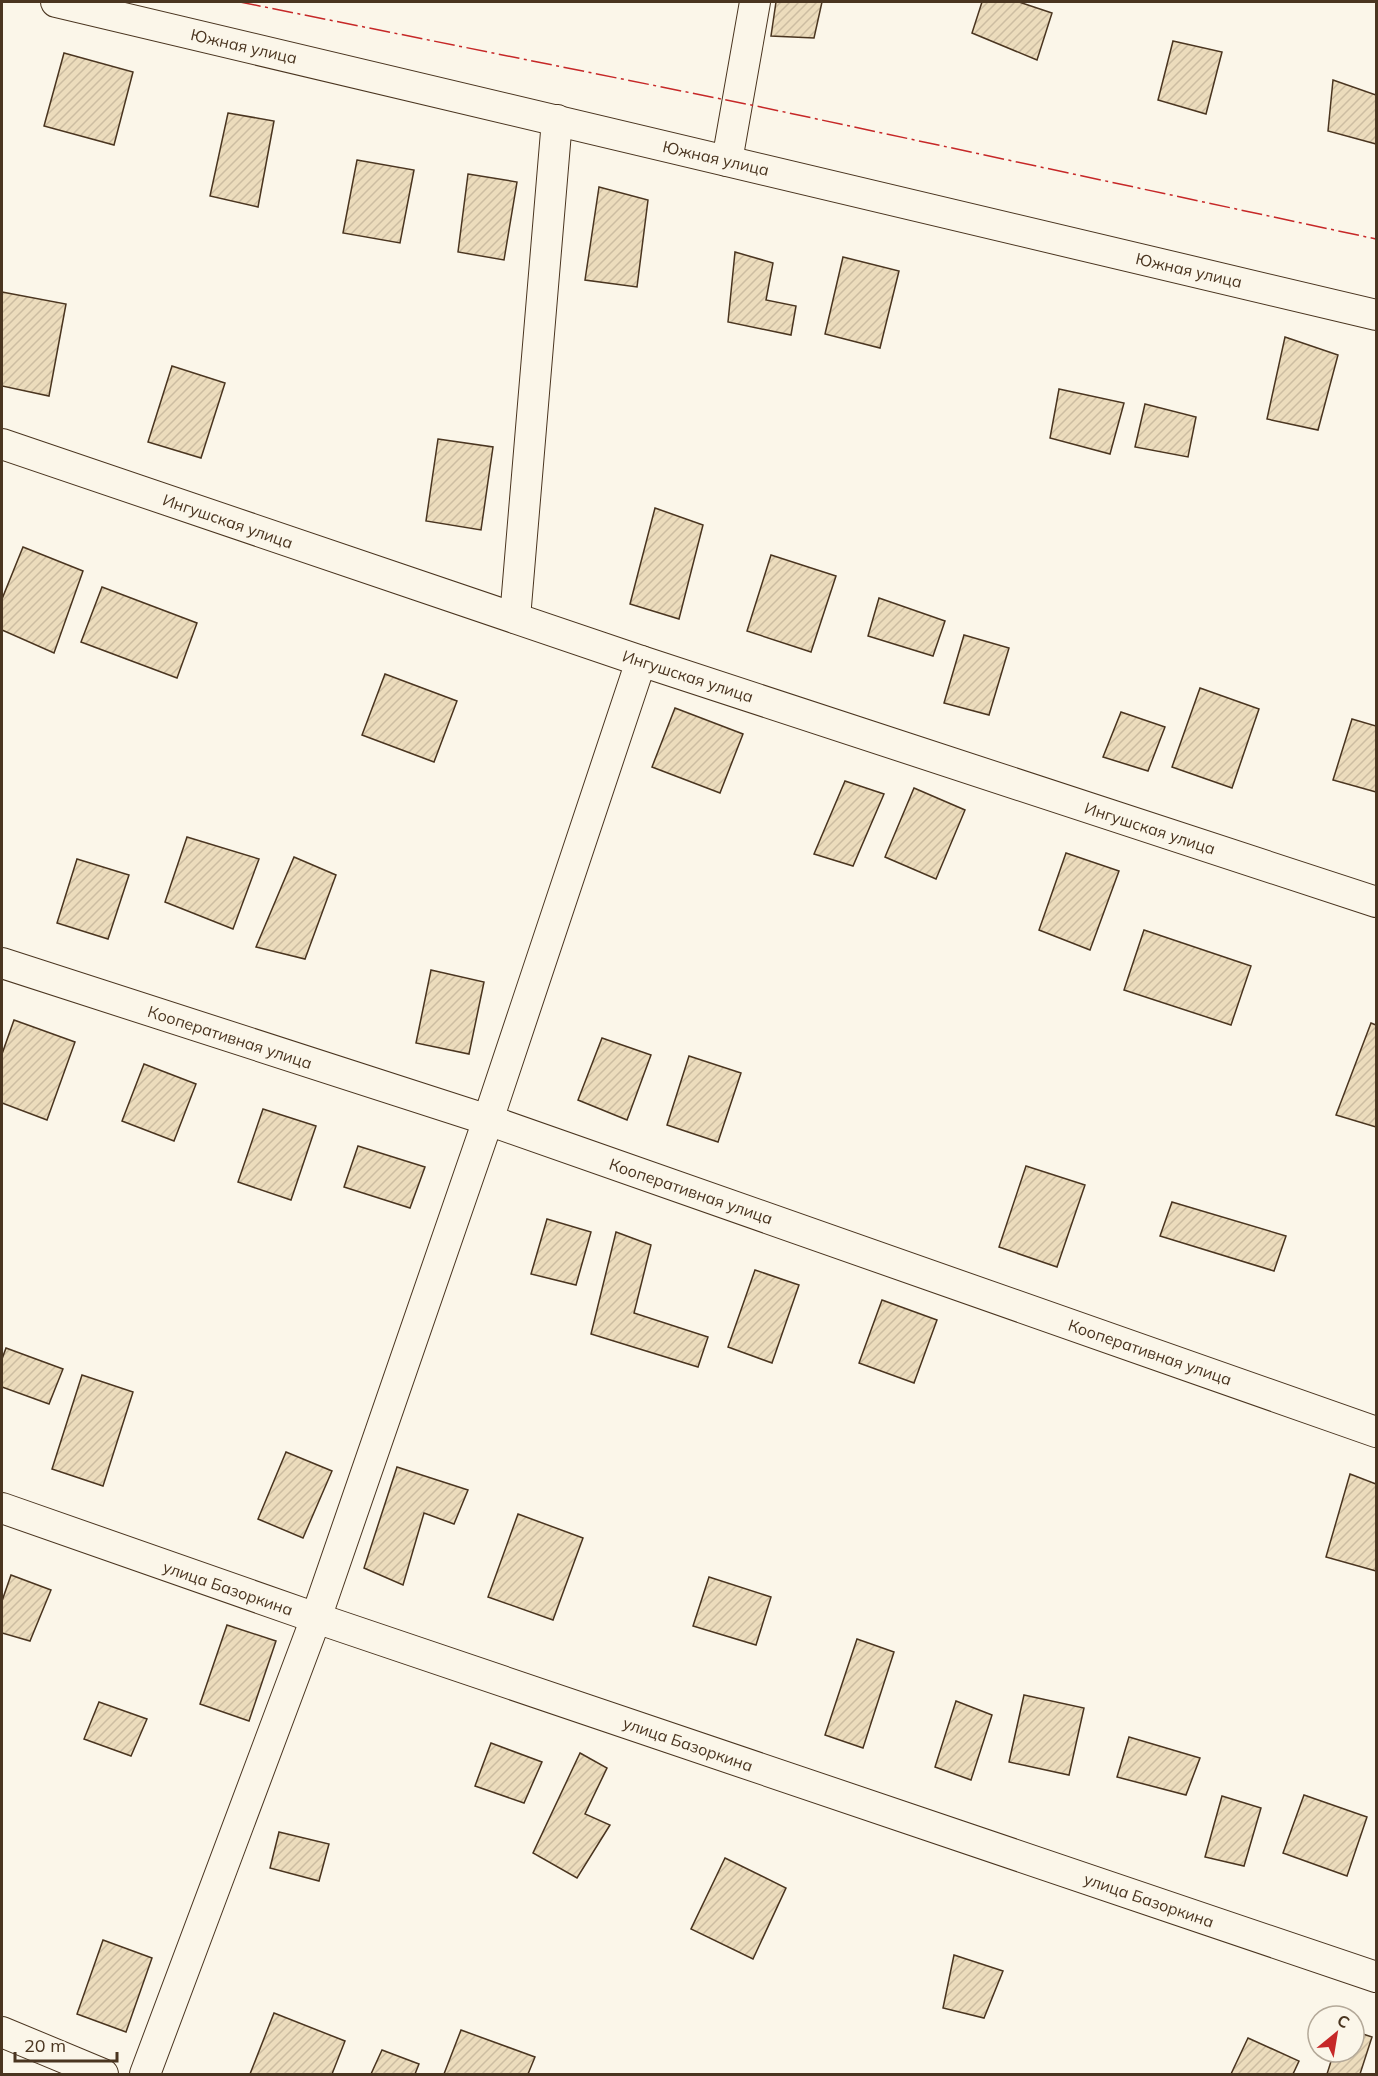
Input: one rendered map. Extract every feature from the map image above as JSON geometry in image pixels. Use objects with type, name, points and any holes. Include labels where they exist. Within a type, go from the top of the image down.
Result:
[{"type":"street","name":"Южная улица","points":[[56,2],[1377,315]]},
{"type":"street","points":[[727,160],[755,2]]},
{"type":"street","points":[[515,618],[557,120]]},
{"type":"street","name":"Ингушская улица","points":[[2,444],[641,661],[1377,902]]},
{"type":"street","points":[[145,2074],[316,1618],[489,1120],[641,661]]},
{"type":"street","name":"Кооперативная улица","points":[[2,963],[489,1120],[1377,1432]]},
{"type":"street","name":"улица Базоркина","points":[[2,1508],[316,1618],[1377,1977]]},
{"type":"street","points":[[2,2032],[103,2074]]},
{"type":"building","points":[[776,2],[822,2],[814,38],[771,36]]},
{"type":"building","points":[[982,2],[1019,2],[1052,13],[1037,60],[972,33]]},
{"type":"building","points":[[1173,41],[1222,52],[1206,114],[1158,100]]},
{"type":"building","points":[[64,53],[133,72],[114,145],[44,126]]},
{"type":"building","points":[[1333,80],[1376,95],[1376,144],[1328,131]]},
{"type":"building","points":[[228,113],[274,121],[258,207],[210,196]]},
{"type":"building","points":[[357,160],[414,170],[400,243],[343,233]]},
{"type":"building","points":[[468,174],[517,182],[504,260],[458,252]]},
{"type":"building","points":[[599,187],[648,200],[637,287],[585,280]]},
{"type":"building","points":[[735,252],[773,263],[766,300],[796,306],[791,335],[728,322]]},
{"type":"building","points":[[843,257],[899,271],[880,348],[825,334]]},
{"type":"building","points":[[2,292],[66,304],[49,396],[2,386]]},
{"type":"building","points":[[1285,337],[1338,355],[1318,430],[1267,419]]},
{"type":"building","points":[[172,366],[225,383],[201,458],[148,442]]},
{"type":"building","points":[[1059,389],[1124,403],[1110,454],[1050,438]]},
{"type":"building","points":[[1145,404],[1196,417],[1188,457],[1135,447]]},
{"type":"building","points":[[438,439],[493,447],[481,530],[426,521]]},
{"type":"building","points":[[655,508],[703,525],[679,619],[630,604]]},
{"type":"building","points":[[23,547],[83,571],[54,653],[2,630],[2,599]]},
{"type":"building","points":[[771,555],[836,576],[811,652],[747,631]]},
{"type":"building","points":[[102,587],[197,623],[177,678],[81,642]]},
{"type":"building","points":[[879,598],[945,621],[933,656],[868,636]]},
{"type":"building","points":[[964,635],[1009,648],[989,715],[944,703]]},
{"type":"building","points":[[385,674],[457,701],[434,762],[362,735]]},
{"type":"building","points":[[1200,688],[1259,709],[1232,788],[1172,767]]},
{"type":"building","points":[[675,708],[743,734],[720,793],[652,767]]},
{"type":"building","points":[[1121,712],[1165,727],[1148,771],[1103,757]]},
{"type":"building","points":[[1352,719],[1376,726],[1376,792],[1333,780]]},
{"type":"building","points":[[845,781],[884,794],[853,866],[814,854]]},
{"type":"building","points":[[914,788],[965,810],[936,879],[885,857]]},
{"type":"building","points":[[187,837],[259,859],[233,929],[165,902]]},
{"type":"building","points":[[1066,853],[1119,871],[1090,950],[1039,930]]},
{"type":"building","points":[[294,857],[336,875],[305,959],[256,947]]},
{"type":"building","points":[[77,859],[129,875],[108,939],[57,923]]},
{"type":"building","points":[[1144,930],[1251,966],[1231,1025],[1124,990]]},
{"type":"building","points":[[431,970],[484,982],[469,1054],[416,1043]]},
{"type":"building","points":[[14,1020],[75,1042],[47,1120],[2,1103],[2,1054]]},
{"type":"building","points":[[1371,1023],[1376,1025],[1376,1127],[1336,1115]]},
{"type":"building","points":[[602,1038],[651,1055],[627,1120],[578,1100]]},
{"type":"building","points":[[689,1056],[741,1073],[718,1142],[667,1125]]},
{"type":"building","points":[[144,1064],[196,1084],[174,1141],[122,1121]]},
{"type":"building","points":[[263,1109],[316,1126],[291,1200],[238,1182]]},
{"type":"building","points":[[358,1146],[425,1167],[410,1208],[344,1187]]},
{"type":"building","points":[[1026,1166],[1085,1185],[1057,1267],[999,1247]]},
{"type":"building","points":[[1172,1202],[1286,1236],[1274,1271],[1160,1236]]},
{"type":"building","points":[[547,1219],[591,1232],[576,1285],[531,1274]]},
{"type":"building","points":[[616,1232],[651,1245],[634,1313],[708,1337],[698,1367],[591,1334]]},
{"type":"building","points":[[755,1270],[799,1285],[772,1363],[728,1347]]},
{"type":"building","points":[[882,1300],[937,1320],[914,1383],[859,1363]]},
{"type":"building","points":[[6,1348],[63,1369],[49,1404],[2,1387],[2,1359]]},
{"type":"building","points":[[82,1375],[133,1392],[103,1486],[52,1469]]},
{"type":"building","points":[[286,1452],[332,1471],[303,1538],[258,1519]]},
{"type":"building","points":[[397,1467],[468,1490],[454,1524],[424,1513],[403,1585],[364,1568]]},
{"type":"building","points":[[1350,1474],[1376,1484],[1376,1571],[1326,1557]]},
{"type":"building","points":[[518,1514],[583,1538],[553,1620],[488,1597]]},
{"type":"building","points":[[11,1575],[51,1590],[30,1641],[2,1633],[2,1601]]},
{"type":"building","points":[[709,1577],[771,1597],[756,1645],[693,1626]]},
{"type":"building","points":[[227,1625],[276,1641],[249,1721],[200,1704]]},
{"type":"building","points":[[857,1639],[894,1652],[863,1748],[825,1735]]},
{"type":"building","points":[[1024,1695],[1084,1708],[1069,1775],[1009,1762]]},
{"type":"building","points":[[956,1701],[992,1715],[971,1780],[935,1767]]},
{"type":"building","points":[[99,1702],[147,1719],[131,1756],[84,1739]]},
{"type":"building","points":[[1129,1737],[1200,1758],[1186,1795],[1117,1777]]},
{"type":"building","points":[[491,1743],[542,1762],[524,1803],[475,1786]]},
{"type":"building","points":[[580,1753],[607,1768],[585,1814],[610,1825],[577,1878],[533,1853]]},
{"type":"building","points":[[1304,1795],[1367,1817],[1347,1876],[1283,1853]]},
{"type":"building","points":[[1222,1796],[1261,1808],[1244,1866],[1205,1857]]},
{"type":"building","points":[[279,1832],[329,1844],[319,1881],[270,1868]]},
{"type":"building","points":[[725,1858],[786,1888],[753,1959],[691,1929]]},
{"type":"building","points":[[103,1940],[152,1958],[126,2032],[77,2014]]},
{"type":"building","points":[[954,1955],[1003,1971],[984,2018],[943,2008]]},
{"type":"building","points":[[274,2013],[345,2041],[332,2074],[250,2074]]},
{"type":"building","points":[[461,2030],[535,2057],[528,2074],[444,2074]]},
{"type":"building","points":[[1366,2035],[1372,2037],[1366,2056]]},
{"type":"building","points":[[1248,2038],[1299,2061],[1293,2074],[1231,2074]]},
{"type":"building","points":[[382,2050],[419,2064],[415,2074],[371,2074]]},
{"type":"building","points":[[1330,2064],[1363,2064],[1360,2074],[1327,2074]]},
{"type":"power","points":[[240,2],[761,107],[1376,239]]}]
